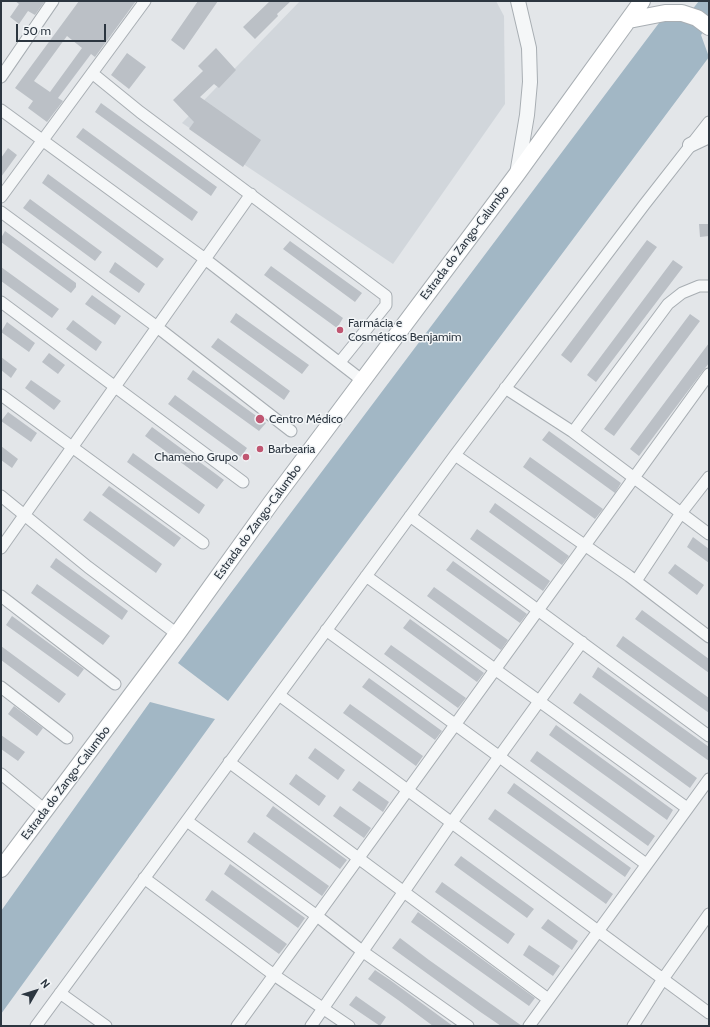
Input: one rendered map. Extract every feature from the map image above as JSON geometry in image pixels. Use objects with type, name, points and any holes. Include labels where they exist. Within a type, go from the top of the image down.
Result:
[{"type":"main road","name":"Estrada do Zango-Calumbo","points":[[1,868],[177,634],[362,380],[517,174],[642,1]]},
{"type":"main road","points":[[629,20],[665,13],[682,13],[697,18],[709,27]]},
{"type":"street","points":[[1,77],[53,1]]},
{"type":"street","points":[[1,197],[145,1]]},
{"type":"street","points":[[517,174],[527,115],[530,82],[529,48],[518,1]]},
{"type":"street","points":[[92,73],[140,112],[386,296],[386,305],[340,362]]},
{"type":"street","points":[[1,110],[205,259],[362,380]]},
{"type":"street","points":[[36,1026],[455,455],[709,122]]},
{"type":"street","points":[[690,145],[709,136]]},
{"type":"street","points":[[1,548],[251,194]]},
{"type":"street","points":[[1,212],[157,327],[291,431]]},
{"type":"street","points":[[573,432],[668,304],[682,293],[699,286],[709,286]]},
{"type":"street","points":[[1,302],[243,482]]},
{"type":"street","points":[[237,1026],[709,374]]},
{"type":"street","points":[[505,388],[573,432],[709,534]]},
{"type":"street","points":[[1,395],[203,543]]},
{"type":"street","points":[[455,455],[636,581],[709,637]]},
{"type":"street","points":[[636,581],[681,513],[709,477]]},
{"type":"street","points":[[1,496],[25,514],[88,567],[177,634]]},
{"type":"street","points":[[410,516],[709,736]]},
{"type":"street","points":[[366,576],[687,808]]},
{"type":"street","points":[[1,596],[115,684]]},
{"type":"street","points":[[326,630],[646,864]]},
{"type":"street","points":[[311,1026],[452,822],[582,642]]},
{"type":"street","points":[[1,687],[67,738]]},
{"type":"street","points":[[279,694],[709,1013]]},
{"type":"street","points":[[229,762],[548,999]]},
{"type":"street","points":[[1,774],[45,810]]},
{"type":"street","points":[[529,1026],[709,779]]},
{"type":"street","points":[[187,821],[317,916],[362,951],[468,1026]]},
{"type":"street","points":[[144,878],[274,975],[349,1026]]},
{"type":"street","points":[[633,1026],[663,979],[709,914]]},
{"type":"street","points":[[60,993],[106,1026]]},
{"type":"shaded area","points":[[300,1],[496,1],[504,16],[505,104],[393,264],[182,123]]},
{"type":"water","points":[[699,1],[709,1],[709,25],[701,35],[709,57],[228,701],[178,663],[662,19],[683,21]]},
{"type":"water","points":[[150,702],[215,719],[1,1014],[1,911]]},
{"type":"building","points":[[15,1],[45,1],[35,15],[28,11],[19,24],[10,17],[19,4]]},
{"type":"building","points":[[79,1],[136,1],[95,57],[91,54],[58,98],[63,101],[47,122],[28,108],[33,101],[15,88]],"holes":[[[67,36],[82,48],[50,92],[34,81]]]},
{"type":"building","points":[[198,1],[218,1],[184,50],[171,40]]},
{"type":"building","points":[[270,1],[291,1],[277,14],[278,16],[255,39],[243,27]]},
{"type":"building","points":[[216,48],[236,70],[219,88],[214,84],[200,97],[261,140],[243,167],[189,129],[194,122],[173,100],[203,71],[198,66]]},
{"type":"building","points":[[127,53],[146,67],[129,89],[111,75]]},
{"type":"building","points":[[101,103],[217,187],[211,196],[95,112]]},
{"type":"building","points":[[83,128],[198,212],[192,221],[76,137]]},
{"type":"building","points":[[8,148],[17,155],[1,177],[1,158]]},
{"type":"building","points":[[48,174],[164,259],[157,268],[42,183]]},
{"type":"building","points":[[30,199],[102,252],[95,261],[23,208]]},
{"type":"building","points":[[699,224],[709,224],[709,236],[700,237]]},
{"type":"building","points":[[5,231],[76,283],[76,287],[71,293],[1,242],[1,238]]},
{"type":"building","points":[[647,240],[657,247],[571,363],[561,355]]},
{"type":"building","points":[[290,241],[362,293],[355,302],[283,249]]},
{"type":"building","points":[[673,260],[683,267],[596,382],[587,375]]},
{"type":"building","points":[[115,262],[145,284],[139,293],[109,272]]},
{"type":"building","points":[[271,266],[343,318],[337,328],[264,275]]},
{"type":"building","points":[[1,267],[59,309],[52,318],[1,281]]},
{"type":"building","points":[[92,295],[121,316],[115,325],[85,304]]},
{"type":"building","points":[[236,313],[309,365],[302,374],[230,322]]},
{"type":"building","points":[[690,314],[700,321],[614,436],[604,429]]},
{"type":"building","points":[[73,320],[102,342],[96,351],[66,329]]},
{"type":"building","points":[[7,322],[35,343],[29,352],[1,332]]},
{"type":"building","points":[[218,338],[290,391],[284,400],[211,347]]},
{"type":"building","points":[[709,343],[709,363],[639,456],[630,449]]},
{"type":"building","points":[[49,353],[65,365],[58,374],[42,362]]},
{"type":"building","points":[[1,357],[17,369],[11,378],[1,370]]},
{"type":"building","points":[[193,370],[266,423],[259,431],[187,379]]},
{"type":"building","points":[[31,380],[61,401],[54,410],[25,388]]},
{"type":"building","points":[[175,395],[247,448],[241,457],[168,404]]},
{"type":"building","points":[[8,412],[37,433],[31,442],[1,421]]},
{"type":"building","points":[[152,427],[224,480],[217,489],[145,436]]},
{"type":"building","points":[[549,431],[621,483],[615,493],[542,440]]},
{"type":"building","points":[[1,446],[18,459],[12,468],[1,460]]},
{"type":"building","points":[[133,453],[205,505],[199,514],[127,462]]},
{"type":"building","points":[[530,457],[603,509],[595,519],[523,467]]},
{"type":"building","points":[[109,486],[181,538],[174,547],[102,495]]},
{"type":"building","points":[[495,503],[569,556],[562,565],[489,512]]},
{"type":"building","points":[[90,511],[162,564],[156,573],[83,520]]},
{"type":"building","points":[[477,529],[550,581],[543,591],[470,539]]},
{"type":"building","points":[[693,537],[709,549],[709,563],[687,547]]},
{"type":"building","points":[[56,558],[128,611],[122,620],[50,567]]},
{"type":"building","points":[[453,561],[527,614],[520,623],[446,570]]},
{"type":"building","points":[[675,564],[704,585],[697,595],[668,573]]},
{"type":"building","points":[[37,584],[110,636],[103,645],[31,593]]},
{"type":"building","points":[[434,587],[508,640],[501,650],[427,596]]},
{"type":"building","points":[[642,610],[709,659],[709,673],[635,619]]},
{"type":"building","points":[[12,616],[84,669],[78,677],[6,625]]},
{"type":"building","points":[[410,619],[484,673],[477,682],[403,628]]},
{"type":"building","points":[[623,636],[709,698],[709,713],[616,646]]},
{"type":"building","points":[[391,645],[466,698],[458,708],[384,654]]},
{"type":"building","points":[[1,646],[66,694],[59,703],[1,660]]},
{"type":"building","points":[[598,667],[709,747],[709,761],[592,677]]},
{"type":"building","points":[[369,678],[442,731],[435,740],[362,687]]},
{"type":"building","points":[[580,693],[697,778],[690,788],[573,703]]},
{"type":"building","points":[[350,704],[423,756],[416,766],[343,713]]},
{"type":"building","points":[[14,706],[43,728],[37,736],[8,714]]},
{"type":"building","points":[[556,725],[673,810],[667,820],[549,735]]},
{"type":"building","points":[[1,735],[25,752],[18,761],[1,749]]},
{"type":"building","points":[[315,748],[345,770],[338,780],[308,758]]},
{"type":"building","points":[[537,751],[655,836],[648,846],[530,761]]},
{"type":"building","points":[[296,774],[326,796],[319,806],[289,784]]},
{"type":"building","points":[[359,781],[389,802],[383,812],[352,790]]},
{"type":"building","points":[[514,783],[631,868],[625,877],[507,793]]},
{"type":"building","points":[[273,806],[347,860],[340,869],[266,816]]},
{"type":"building","points":[[340,806],[371,828],[364,838],[333,816]]},
{"type":"building","points":[[495,809],[613,894],[606,904],[488,819]]},
{"type":"building","points":[[254,832],[329,886],[322,896],[247,842]]},
{"type":"building","points":[[461,856],[534,909],[527,918],[454,865]]},
{"type":"building","points":[[230,864],[305,918],[298,928],[224,874]]},
{"type":"building","points":[[442,882],[515,934],[508,944],[435,892]]},
{"type":"building","points":[[212,890],[287,944],[279,954],[205,900]]},
{"type":"building","points":[[418,912],[535,998],[529,1006],[411,922]]},
{"type":"building","points":[[548,919],[578,941],[572,950],[541,928]]},
{"type":"building","points":[[400,938],[522,1026],[501,1026],[479,1011],[392,948]]},
{"type":"building","points":[[529,945],[560,966],[553,976],[523,955]]},
{"type":"building","points":[[375,970],[453,1026],[433,1026],[368,979]]},
{"type":"building","points":[[356,996],[386,1017],[380,1026],[349,1005]]},
{"type":"place","name":"Farmácia e Cosméticos Benjamim","points":[[340,330]]},
{"type":"place","name":"Centro Médico","points":[[260,419]]},
{"type":"place","name":"Barbearia","points":[[260,449]]},
{"type":"place","name":"Chameno Grupo","points":[[246,457]]}]
